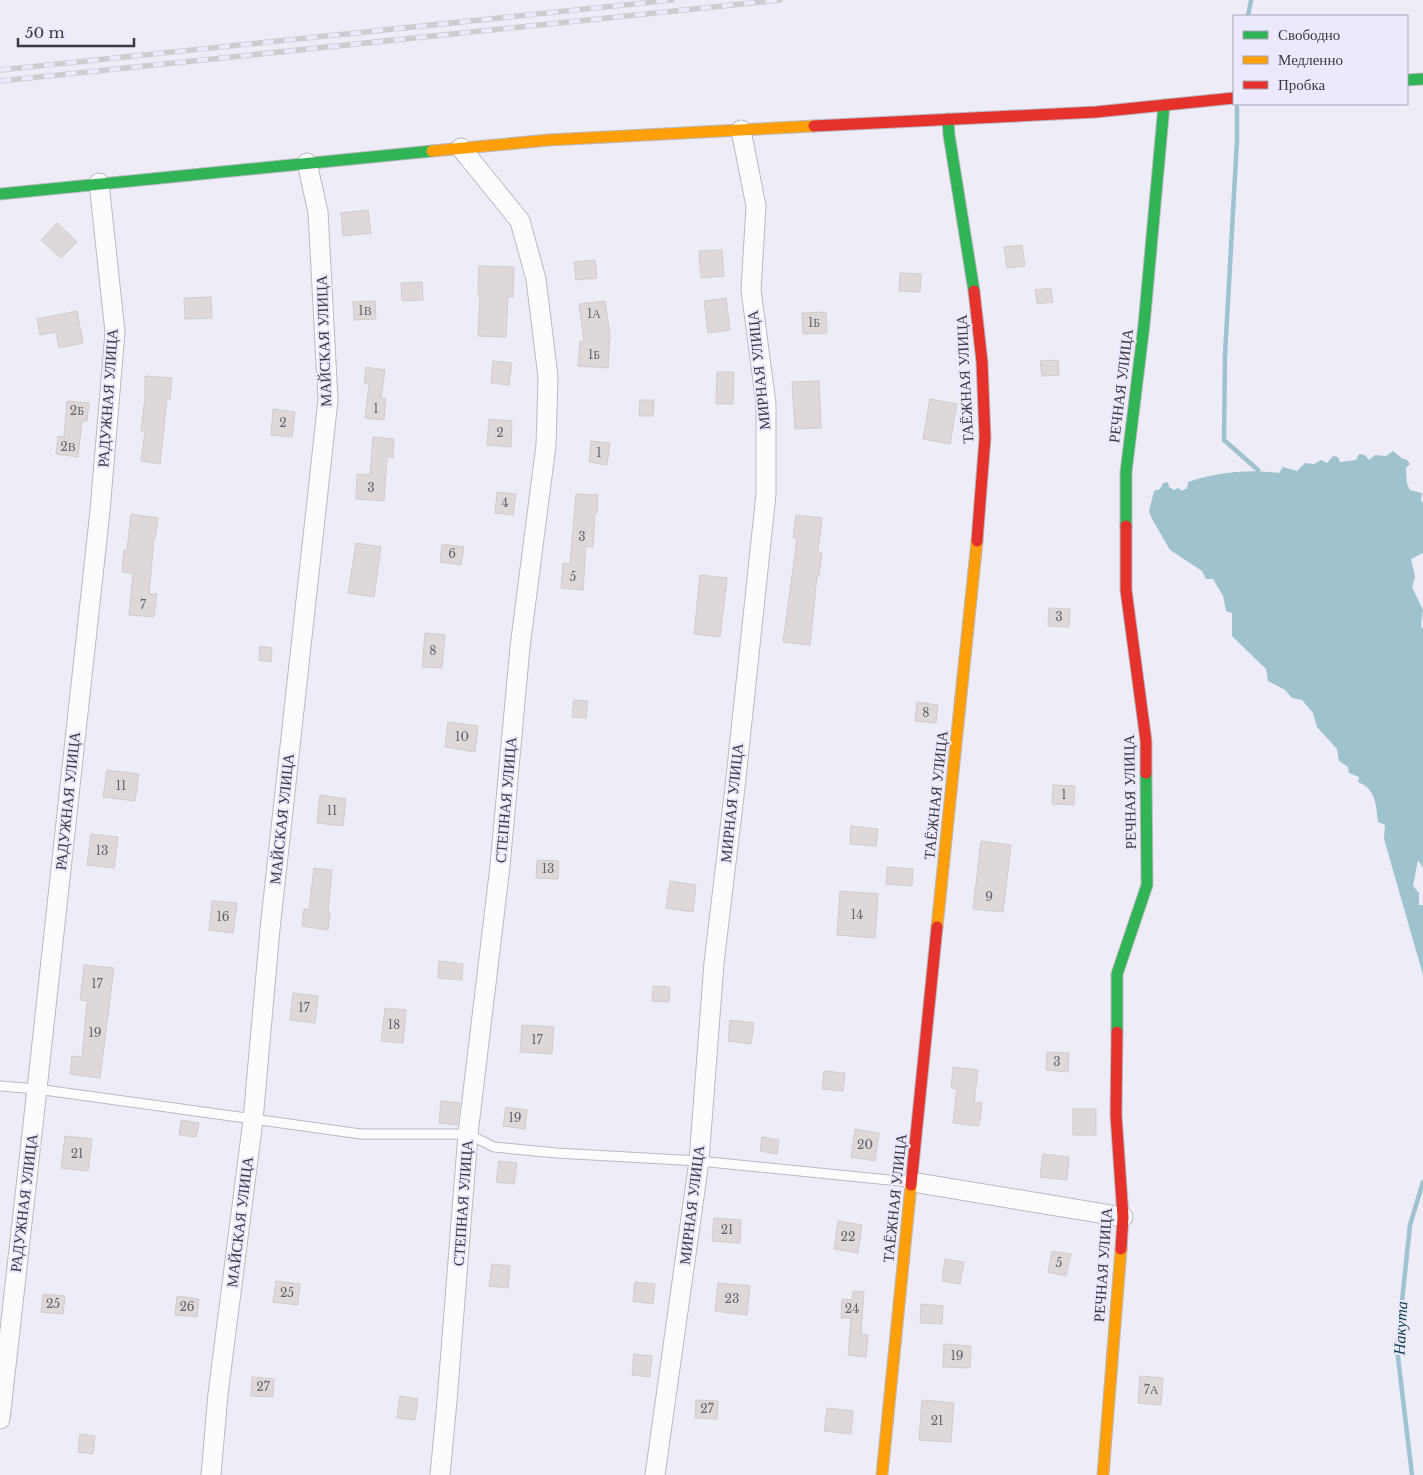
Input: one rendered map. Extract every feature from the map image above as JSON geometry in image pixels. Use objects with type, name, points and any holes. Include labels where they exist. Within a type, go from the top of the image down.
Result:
[{"type":"street","points":[[1408,80],[1423,79]]},
{"type":"street","points":[[0,194],[99,182],[549,140],[1096,112],[1231,98]]},
{"type":"street","name":"РЕЧНАЯ УЛИЦА","points":[[1102,1475],[1123,1217],[1116,1115],[1117,974],[1147,885],[1146,741],[1126,590],[1126,472],[1144,325],[1164,105]]},
{"type":"street","name":"ТАЁЖНАЯ УЛИЦА","points":[[882,1475],[980,507],[985,440],[983,387],[972,276],[948,119]]},
{"type":"street","name":"МИРНАЯ УЛИЦА","points":[[655,1475],[699,1161],[714,963],[766,494],[766,404],[751,290],[756,206],[741,130]]},
{"type":"street","name":"СТЕПНАЯ УЛИЦА","points":[[440,1475],[468,1134],[500,866],[520,647],[546,445],[548,377],[536,278],[520,221],[462,148]]},
{"type":"street","name":"МАЙСКАЯ УЛИЦА","points":[[211,1475],[218,1394],[253,1120],[270,929],[328,400],[318,212],[307,163]]},
{"type":"street","name":"РАДУЖНАЯ УЛИЦА","points":[[0,1418],[38,1089],[100,511],[115,332],[99,182]]},
{"type":"street","points":[[912,1182],[1123,1217]]},
{"type":"lane","points":[[0,1086],[38,1089],[361,1134],[468,1134],[494,1147],[556,1153],[699,1161],[912,1182]]},
{"type":"water","points":[[1393,451],[1403,459],[1406,459],[1410,464],[1406,468],[1407,484],[1410,490],[1422,493],[1421,501],[1423,502],[1423,553],[1411,559],[1415,577],[1412,587],[1423,610],[1421,626],[1423,629],[1423,868],[1418,860],[1413,886],[1419,893],[1419,905],[1423,905],[1423,975],[1384,839],[1385,825],[1378,822],[1376,804],[1372,793],[1358,782],[1359,777],[1349,773],[1348,767],[1339,761],[1337,749],[1317,727],[1313,713],[1302,700],[1292,698],[1285,690],[1268,681],[1266,669],[1232,636],[1232,613],[1226,611],[1223,596],[1213,579],[1206,579],[1202,571],[1170,550],[1149,511],[1154,491],[1160,489],[1163,483],[1168,482],[1169,487],[1174,490],[1178,488],[1183,491],[1187,489],[1188,482],[1210,476],[1245,471],[1279,473],[1283,467],[1297,471],[1305,463],[1314,464],[1321,460],[1327,463],[1333,456],[1338,457],[1340,462],[1356,460],[1359,454],[1365,455],[1369,460],[1375,455],[1386,456]]},
{"type":"building","points":[[368,210],[371,233],[343,236],[341,213]]},
{"type":"building","points":[[57,223],[77,242],[61,258],[41,240]]},
{"type":"building","points":[[1022,245],[1025,266],[1007,268],[1004,247]]},
{"type":"building","points":[[722,250],[724,276],[701,278],[699,251]]},
{"type":"building","points":[[595,260],[597,278],[576,280],[574,262]]},
{"type":"building","points":[[479,266],[514,267],[513,297],[508,297],[506,337],[478,336]]},
{"type":"building","points":[[900,273],[921,274],[920,292],[899,291]]},
{"type":"building","points":[[422,282],[423,300],[402,301],[401,283]]},
{"type":"building","points":[[1051,288],[1053,302],[1037,304],[1035,290]]},
{"type":"building","points":[[211,297],[212,318],[185,319],[184,298]]},
{"type":"building","points":[[726,298],[730,330],[708,333],[704,301]]},
{"type":"building","points":[[375,301],[376,319],[354,320],[353,302]]},
{"type":"building","points":[[605,301],[610,335],[608,368],[578,366],[580,341],[584,342],[579,304]]},
{"type":"building","points":[[77,311],[83,343],[59,348],[56,332],[40,335],[37,319]]},
{"type":"building","points":[[826,312],[827,333],[803,334],[802,313]]},
{"type":"building","points":[[1058,360],[1059,375],[1042,376],[1040,361]]},
{"type":"building","points":[[493,361],[512,363],[509,385],[491,383]]},
{"type":"building","points":[[366,367],[385,370],[381,398],[386,399],[384,420],[365,418],[369,384],[364,383]]},
{"type":"building","points":[[717,372],[734,372],[733,404],[716,404]]},
{"type":"building","points":[[145,376],[172,378],[170,399],[167,399],[160,464],[141,461],[145,431],[141,431],[145,397]]},
{"type":"building","points":[[819,381],[821,428],[795,429],[792,382]]},
{"type":"building","points":[[930,399],[957,404],[950,444],[923,439]]},
{"type":"building","points":[[640,400],[654,400],[653,416],[639,416]]},
{"type":"building","points":[[67,401],[89,403],[87,421],[82,421],[78,457],[56,454],[58,436],[64,437]]},
{"type":"building","points":[[273,409],[295,412],[292,437],[271,435]]},
{"type":"building","points":[[489,419],[512,421],[511,447],[487,445]]},
{"type":"building","points":[[373,437],[394,439],[393,458],[387,457],[384,501],[356,499],[357,474],[370,475]]},
{"type":"building","points":[[591,441],[610,443],[607,465],[589,462]]},
{"type":"building","points":[[497,492],[516,494],[513,515],[495,513]]},
{"type":"building","points":[[576,494],[598,495],[593,547],[586,546],[583,590],[561,588],[563,563],[570,564]]},
{"type":"building","points":[[131,514],[158,518],[154,538],[149,594],[157,594],[154,617],[129,615],[133,573],[122,572],[124,550],[127,550]]},
{"type":"building","points":[[796,515],[822,518],[818,552],[822,553],[819,576],[817,576],[810,645],[783,642],[797,539],[793,538]]},
{"type":"building","points":[[356,543],[381,547],[374,597],[348,593]]},
{"type":"building","points":[[442,544],[464,547],[461,565],[440,562]]},
{"type":"building","points":[[700,575],[727,578],[720,637],[694,634]]},
{"type":"building","points":[[1049,608],[1070,609],[1069,627],[1048,626]]},
{"type":"building","points":[[425,633],[445,635],[442,668],[422,667]]},
{"type":"building","points":[[260,646],[272,648],[271,662],[259,660]]},
{"type":"building","points":[[574,700],[588,701],[586,718],[572,717]]},
{"type":"building","points":[[917,702],[938,705],[936,723],[915,721]]},
{"type":"building","points":[[448,722],[478,726],[475,752],[445,747]]},
{"type":"building","points":[[107,770],[139,774],[135,801],[103,797]]},
{"type":"building","points":[[1053,785],[1075,786],[1074,805],[1052,804]]},
{"type":"building","points":[[320,795],[346,799],[343,826],[317,823]]},
{"type":"building","points":[[851,826],[878,829],[876,846],[850,844]]},
{"type":"building","points":[[91,834],[118,837],[114,868],[87,865]]},
{"type":"building","points":[[981,841],[1011,845],[1003,912],[973,909]]},
{"type":"building","points":[[537,860],[559,861],[558,879],[536,878]]},
{"type":"building","points":[[887,867],[913,869],[912,886],[886,884]]},
{"type":"building","points":[[314,868],[332,870],[328,930],[302,926],[304,909],[309,910]]},
{"type":"building","points":[[670,881],[696,885],[693,912],[666,908]]},
{"type":"building","points":[[840,891],[878,894],[875,938],[837,935]]},
{"type":"building","points":[[212,901],[237,903],[233,933],[209,930]]},
{"type":"building","points":[[439,961],[463,964],[462,980],[438,978]]},
{"type":"building","points":[[84,965],[114,968],[100,1078],[70,1074],[72,1056],[82,1057],[87,1001],[80,1000]]},
{"type":"building","points":[[653,986],[670,987],[669,1002],[652,1001]]},
{"type":"building","points":[[293,993],[318,996],[315,1023],[290,1020]]},
{"type":"building","points":[[385,1008],[406,1010],[403,1043],[381,1041]]},
{"type":"building","points":[[730,1020],[754,1023],[751,1044],[728,1041]]},
{"type":"building","points":[[522,1025],[554,1027],[552,1054],[520,1052]]},
{"type":"building","points":[[1047,1052],[1069,1053],[1068,1072],[1046,1070]]},
{"type":"building","points":[[953,1067],[978,1070],[974,1102],[982,1103],[979,1126],[953,1123],[957,1089],[951,1088]]},
{"type":"building","points":[[824,1071],[845,1073],[843,1091],[822,1089]]},
{"type":"building","points":[[441,1101],[460,1103],[457,1125],[439,1123]]},
{"type":"building","points":[[506,1107],[527,1110],[525,1129],[503,1126]]},
{"type":"building","points":[[1073,1109],[1096,1109],[1096,1135],[1073,1135]]},
{"type":"building","points":[[181,1120],[199,1123],[196,1137],[179,1135]]},
{"type":"building","points":[[855,1129],[879,1133],[875,1161],[851,1157]]},
{"type":"building","points":[[65,1136],[92,1139],[88,1171],[61,1168]]},
{"type":"building","points":[[762,1137],[779,1140],[777,1154],[760,1151]]},
{"type":"building","points":[[1043,1154],[1069,1157],[1067,1180],[1040,1177]]},
{"type":"building","points":[[499,1161],[517,1163],[514,1184],[496,1182]]},
{"type":"building","points":[[714,1218],[741,1220],[740,1243],[712,1241]]},
{"type":"building","points":[[838,1221],[862,1225],[858,1253],[834,1249]]},
{"type":"building","points":[[1052,1251],[1071,1254],[1066,1276],[1048,1272]]},
{"type":"building","points":[[945,1259],[964,1262],[960,1284],[942,1281]]},
{"type":"building","points":[[492,1264],[510,1266],[508,1288],[489,1286]]},
{"type":"building","points":[[276,1281],[300,1284],[298,1305],[273,1302]]},
{"type":"building","points":[[635,1282],[655,1284],[653,1304],[633,1301]]},
{"type":"building","points":[[718,1283],[750,1286],[747,1315],[715,1311]]},
{"type":"building","points":[[853,1291],[864,1292],[861,1334],[868,1335],[866,1357],[848,1355],[851,1318],[841,1318],[842,1299],[852,1300]]},
{"type":"building","points":[[43,1294],[65,1296],[63,1314],[41,1312]]},
{"type":"building","points":[[177,1296],[199,1299],[197,1317],[175,1315]]},
{"type":"building","points":[[921,1304],[943,1306],[942,1324],[920,1323]]},
{"type":"building","points":[[944,1344],[971,1346],[970,1368],[943,1367]]},
{"type":"building","points":[[634,1354],[652,1356],[650,1377],[632,1375]]},
{"type":"building","points":[[1140,1376],[1163,1378],[1161,1405],[1138,1403]]},
{"type":"building","points":[[252,1377],[274,1379],[273,1397],[251,1396]]},
{"type":"building","points":[[400,1396],[418,1399],[415,1420],[397,1418]]},
{"type":"building","points":[[696,1400],[718,1401],[717,1419],[695,1418]]},
{"type":"building","points":[[922,1400],[954,1403],[951,1442],[919,1440]]},
{"type":"building","points":[[827,1408],[853,1411],[851,1434],[824,1431]]},
{"type":"building","points":[[80,1434],[95,1436],[93,1454],[78,1452]]},
{"type":"waterway","points":[[1248,15],[1251,0]]},
{"type":"waterway","points":[[1237,107],[1237,140],[1225,355],[1224,440],[1258,470]]},
{"type":"waterway","name":"Накута","points":[[1412,1475],[1397,1349],[1410,1225],[1423,1182]]},
{"type":"railway","points":[[0,70],[672,0]]},
{"type":"railway","points":[[0,81],[780,0]]},
{"type":"traffic: fast","points":[[1408,80],[1423,79]]},
{"type":"traffic: fast","points":[[1126,526],[1126,472],[1144,325],[1164,105]]},
{"type":"traffic: fast","points":[[948,119],[974,291]]},
{"type":"traffic: fast","points":[[0,194],[432,151]]},
{"type":"traffic: fast","points":[[1117,1032],[1117,974],[1147,885],[1146,773]]},
{"type":"traffic: slow","points":[[432,151],[549,140],[814,126]]},
{"type":"traffic: slow","points":[[937,927],[977,541]]},
{"type":"traffic: slow","points":[[882,1475],[911,1185]]},
{"type":"traffic: slow","points":[[1103,1475],[1121,1249]]},
{"type":"traffic: jam","points":[[814,126],[1096,112],[1233,98]]},
{"type":"traffic: jam","points":[[974,291],[982,362],[985,438],[977,541]]},
{"type":"traffic: jam","points":[[1126,526],[1126,590],[1146,741],[1146,773]]},
{"type":"traffic: jam","points":[[911,1185],[937,927]]},
{"type":"traffic: jam","points":[[1117,1032],[1116,1115],[1123,1217],[1121,1249]]}]
